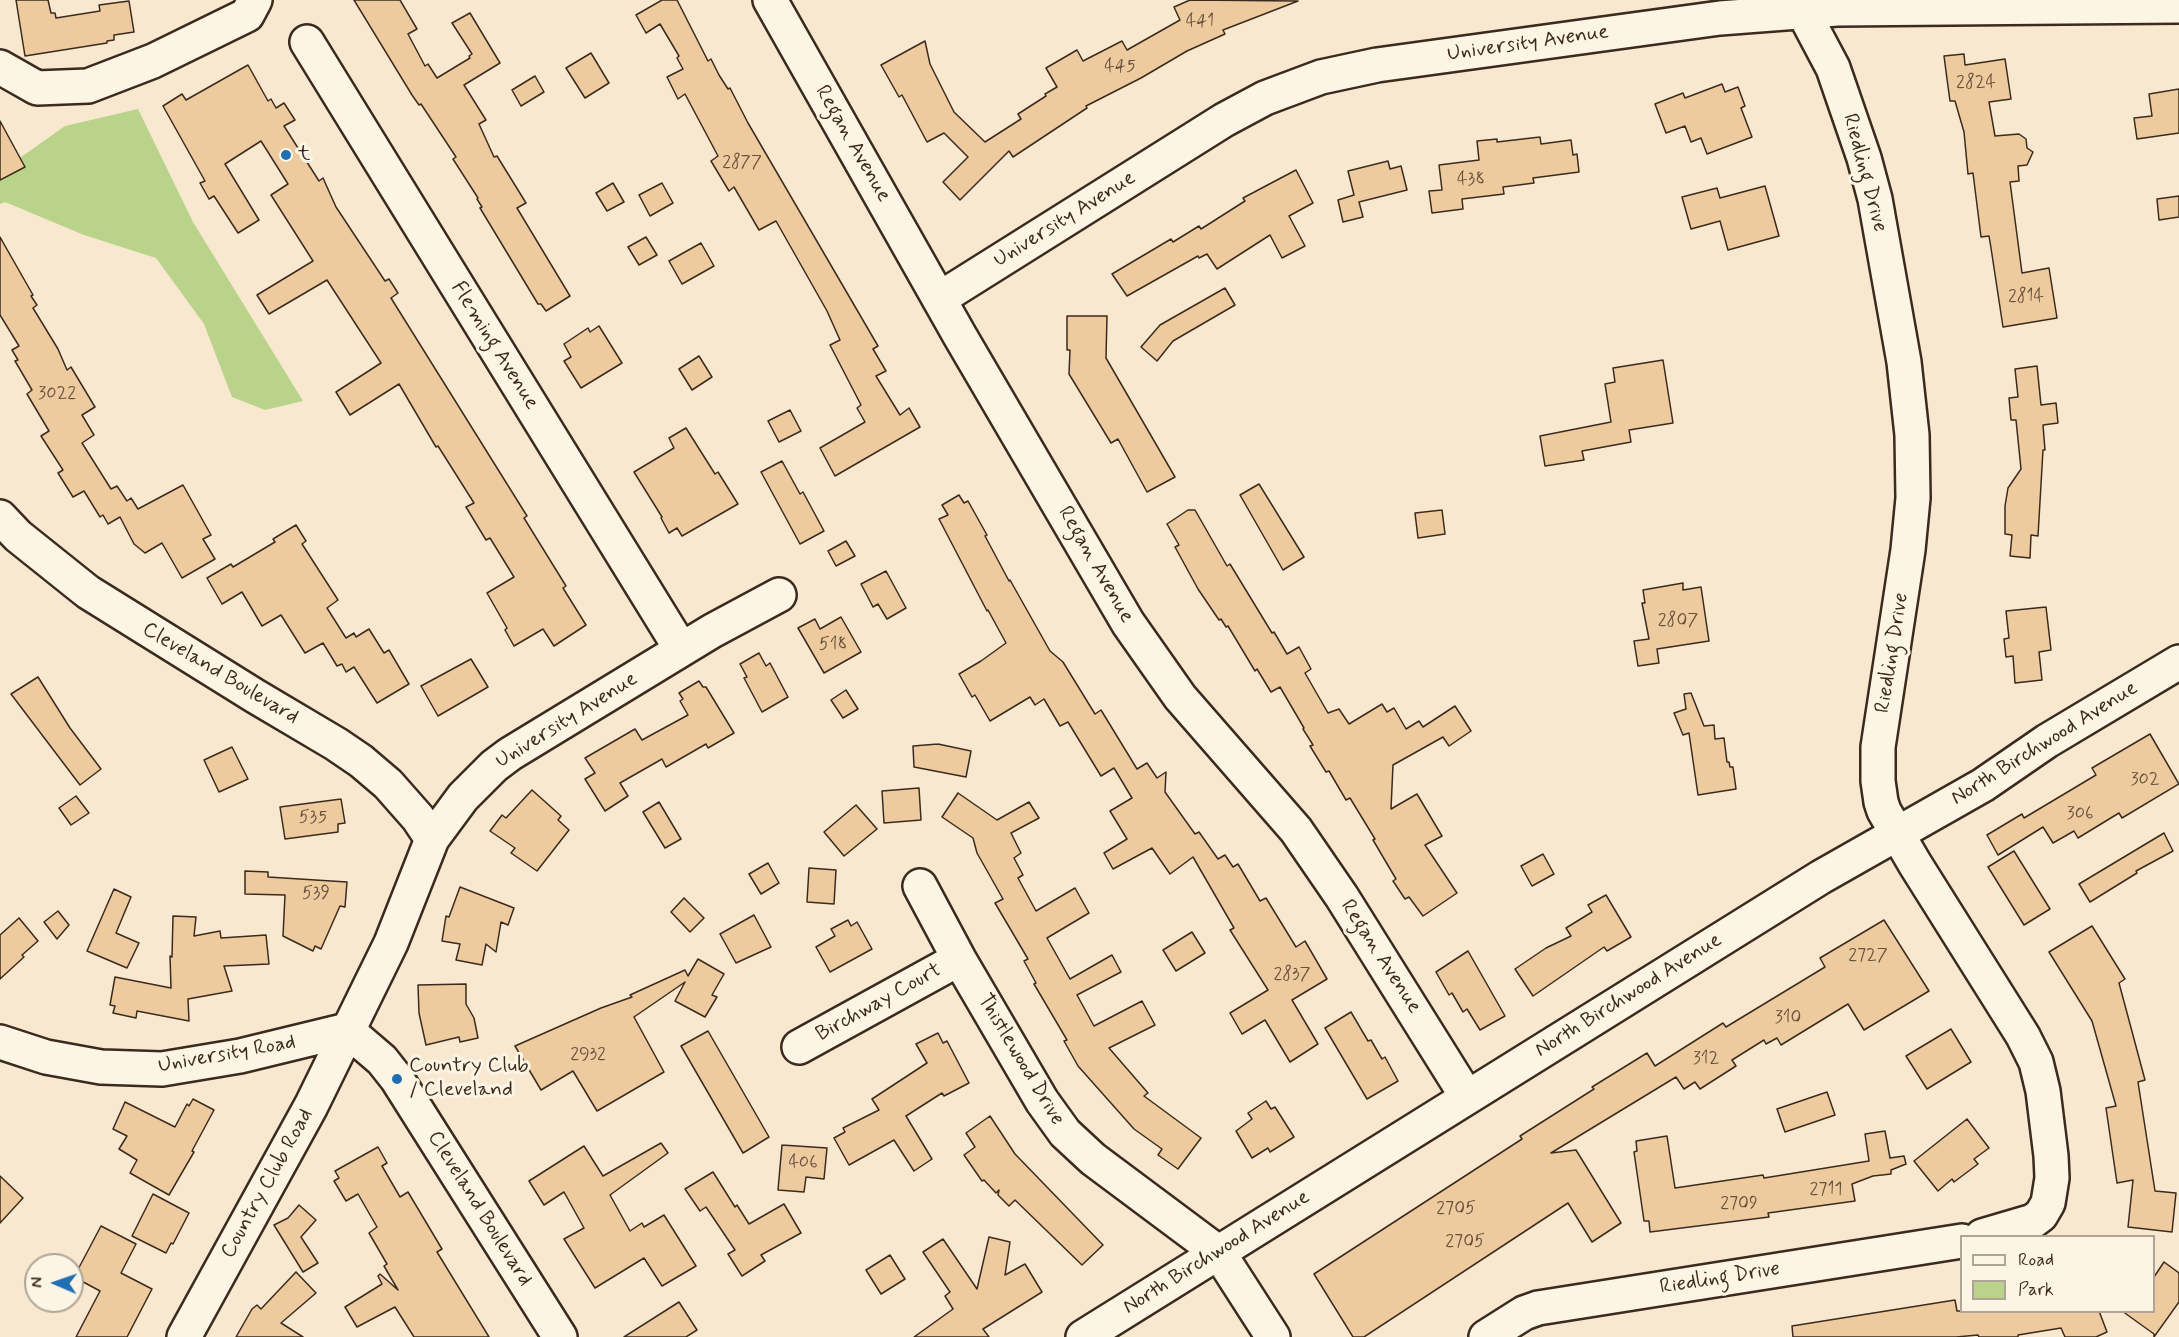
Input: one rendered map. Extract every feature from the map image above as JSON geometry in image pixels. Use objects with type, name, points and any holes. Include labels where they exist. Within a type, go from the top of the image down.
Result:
[{"type":"street","points":[[0,68],[38,88],[88,86],[153,61],[247,15],[255,0]]},
{"type":"street","name":"Regan Avenue","points":[[770,0],[939,299],[1128,623],[1180,697],[1296,830],[1342,897],[1467,1097]]},
{"type":"street","name":"Riedling Drive","points":[[1799,6],[1833,68],[1864,158],[1875,199],[1904,362],[1912,435],[1913,498],[1908,550],[1878,747],[1878,781],[1881,802],[1915,864],[2023,1036],[2036,1062],[2043,1091],[2052,1178],[2048,1203],[2041,1215],[2033,1221],[1985,1235]]},
{"type":"street","name":"University Avenue","points":[[939,299],[1224,120],[1265,98],[1321,77],[1377,65],[1744,8],[2179,6]]},
{"type":"street","name":"Fleming Avenue","points":[[307,42],[681,649]]},
{"type":"street","name":"Cleveland Boulevard","points":[[0,517],[18,536],[88,592],[361,761],[388,784],[418,818],[432,839]]},
{"type":"street","name":"University Avenue","points":[[347,1030],[391,943],[432,839],[463,797],[494,766],[681,649],[779,595]]},
{"type":"street","name":"North Birchwood Avenue","points":[[1083,1337],[1821,877],[1983,785],[2047,741],[2179,662]]},
{"type":"street","name":"Thistlewood Drive","points":[[920,886],[959,959],[1042,1101],[1065,1133],[1093,1159],[1219,1252],[1273,1337]]},
{"type":"street","name":"Birchway Court","points":[[799,1047],[959,959]]},
{"type":"street","name":"Cleveland Boulevard","points":[[347,1030],[382,1060],[397,1079],[560,1337]]},
{"type":"street","name":"University Road","points":[[0,1042],[46,1057],[101,1067],[162,1069],[240,1056],[347,1030]]},
{"type":"street","name":"Country Club Road","points":[[184,1337],[311,1106],[347,1030]]},
{"type":"street","name":"Riedling Drive","points":[[1486,1337],[1524,1313],[1538,1308],[1960,1241]]},
{"type":"green space","points":[[138,109],[193,222],[303,401],[265,410],[232,397],[204,324],[156,258],[84,235],[5,202],[0,204],[0,172],[65,126]]},
{"type":"building","points":[[16,0],[48,0],[51,13],[55,13],[56,18],[100,11],[99,5],[129,1],[134,32],[114,35],[114,40],[107,41],[107,43],[25,56]]},
{"type":"building","points":[[354,0],[400,0],[417,29],[408,34],[425,66],[428,64],[437,78],[470,58],[472,54],[452,23],[470,13],[500,63],[464,85],[486,120],[479,124],[494,157],[497,156],[526,203],[517,208],[570,296],[546,311],[541,304],[538,304],[480,208],[482,207],[478,198],[453,159],[456,157],[421,104],[419,105],[412,95]]},
{"type":"building","points":[[662,0],[677,0],[708,61],[711,59],[728,89],[730,88],[748,123],[878,346],[873,349],[886,371],[876,376],[900,415],[909,408],[920,427],[835,476],[820,448],[865,422],[857,408],[861,405],[830,345],[840,340],[827,311],[776,221],[759,230],[734,187],[729,191],[711,161],[718,156],[685,94],[678,99],[667,77],[683,69],[677,58],[679,56],[660,24],[646,33],[636,15]]},
{"type":"building","points":[[1190,0],[1298,1],[1223,30],[1225,34],[1187,51],[1086,106],[1087,108],[1013,157],[1009,151],[960,200],[943,182],[968,157],[944,133],[927,142],[902,95],[899,97],[881,65],[925,41],[930,64],[954,112],[985,142],[1021,119],[1018,114],[1057,87],[1046,68],[1077,50],[1083,61],[1122,41],[1127,50],[1180,20],[1174,7]]},
{"type":"building","points":[[591,53],[609,83],[585,98],[566,68]]},
{"type":"building","points":[[1964,54],[1965,65],[2005,59],[2011,99],[1989,102],[1995,136],[2019,134],[2026,139],[2027,148],[2033,152],[2027,165],[2018,166],[2019,181],[2010,182],[2022,273],[2049,268],[2057,318],[2003,327],[1989,236],[1981,237],[1973,173],[1968,174],[1964,132],[1955,101],[1950,101],[1944,56]]},
{"type":"building","points":[[248,65],[268,101],[271,99],[276,108],[284,103],[295,120],[284,126],[319,181],[323,178],[336,207],[385,281],[389,279],[398,293],[391,298],[527,516],[524,518],[566,586],[563,588],[586,625],[554,646],[543,629],[514,646],[505,630],[507,628],[487,593],[514,577],[490,538],[486,540],[466,507],[474,503],[438,446],[436,447],[399,384],[350,415],[336,392],[381,363],[327,280],[269,314],[257,295],[313,261],[271,195],[288,184],[261,141],[225,164],[259,220],[238,233],[214,196],[209,199],[200,183],[205,181],[163,106],[182,94],[186,100]]},
{"type":"building","points":[[535,76],[544,92],[521,106],[512,90]]},
{"type":"building","points":[[1722,84],[1725,92],[1738,87],[1745,106],[1741,108],[1752,137],[1707,154],[1701,138],[1691,142],[1685,126],[1666,133],[1655,104],[1683,93],[1685,98]]},
{"type":"building","points":[[2179,89],[2179,133],[2137,139],[2134,118],[2152,116],[2149,94]]},
{"type":"building","points":[[0,121],[25,167],[0,180]]},
{"type":"building","points":[[1540,137],[1541,144],[1571,140],[1573,155],[1577,154],[1579,172],[1533,178],[1534,183],[1503,187],[1504,194],[1462,199],[1463,209],[1432,213],[1429,191],[1442,190],[1439,165],[1479,160],[1477,141],[1497,139],[1497,142]]},
{"type":"building","points":[[1388,161],[1390,169],[1401,166],[1407,190],[1359,202],[1363,217],[1343,222],[1338,200],[1354,195],[1348,171]]},
{"type":"building","points":[[1296,170],[1313,203],[1289,216],[1305,246],[1282,258],[1270,235],[1217,269],[1207,254],[1199,258],[1198,256],[1127,296],[1112,274],[1171,239],[1173,242],[1199,226],[1201,229],[1245,201],[1243,198]]},
{"type":"building","points":[[613,183],[624,202],[607,211],[596,193]]},
{"type":"building","points":[[662,183],[673,203],[650,216],[639,195]]},
{"type":"building","points":[[1765,186],[1779,236],[1728,250],[1720,221],[1691,229],[1682,197],[1717,188],[1720,198]]},
{"type":"building","points":[[2179,196],[2179,217],[2159,220],[2157,199]]},
{"type":"building","points":[[0,237],[33,295],[31,296],[37,305],[33,308],[58,349],[67,370],[71,367],[95,407],[82,415],[94,435],[82,443],[111,489],[117,486],[127,501],[131,498],[138,509],[183,485],[211,535],[203,539],[215,559],[182,578],[162,543],[145,553],[134,544],[120,517],[108,524],[103,515],[100,517],[84,491],[73,497],[58,473],[63,470],[41,436],[49,431],[27,394],[32,390],[15,361],[18,360],[12,350],[19,346],[0,315]]},
{"type":"building","points":[[646,237],[657,255],[639,265],[628,247]]},
{"type":"building","points":[[701,243],[714,266],[682,284],[669,261]]},
{"type":"building","points":[[1225,288],[1235,305],[1173,341],[1157,361],[1141,347],[1160,325]]},
{"type":"building","points":[[1067,316],[1107,316],[1106,358],[1175,477],[1147,492],[1118,439],[1111,443],[1069,374],[1070,350],[1067,350]]},
{"type":"building","points":[[599,326],[622,363],[581,388],[564,361],[571,357],[564,344],[588,328],[590,332]]},
{"type":"building","points":[[699,356],[712,377],[692,390],[679,369]]},
{"type":"building","points":[[1663,360],[1673,423],[1629,430],[1631,442],[1582,451],[1584,460],[1545,466],[1540,436],[1611,422],[1605,384],[1615,382],[1613,368]]},
{"type":"building","points":[[2037,366],[2041,405],[2056,403],[2058,423],[2043,425],[2045,450],[2043,450],[2038,536],[2031,535],[2030,558],[2010,556],[2012,535],[2005,534],[2005,506],[2008,488],[2021,469],[2016,420],[2011,420],[2009,398],[2018,397],[2015,369]]},
{"type":"building","points":[[790,410],[801,431],[779,442],[768,421]]},
{"type":"building","points":[[686,428],[715,474],[718,472],[738,504],[682,536],[677,528],[669,533],[662,517],[634,472],[674,448],[669,438]]},
{"type":"building","points":[[782,461],[800,494],[803,492],[824,531],[800,544],[761,472]]},
{"type":"building","points":[[1259,484],[1304,557],[1283,570],[1240,495]]},
{"type":"building","points":[[959,495],[964,503],[968,501],[1009,581],[1050,651],[1063,662],[1095,714],[1101,710],[1137,769],[1147,763],[1157,778],[1166,772],[1165,792],[1195,834],[1199,832],[1218,859],[1225,855],[1233,867],[1238,864],[1260,901],[1266,898],[1296,947],[1305,941],[1327,979],[1292,1000],[1318,1044],[1290,1062],[1265,1020],[1242,1034],[1230,1013],[1268,990],[1230,930],[1234,928],[1193,857],[1170,874],[1152,848],[1113,869],[1104,853],[1127,839],[1110,811],[1132,798],[1114,768],[1101,776],[1068,722],[1060,726],[1044,699],[1035,705],[1030,697],[990,721],[975,695],[972,697],[959,674],[1006,643],[939,519],[948,515],[942,505]]},
{"type":"building","points":[[1188,510],[1195,510],[1227,566],[1230,564],[1287,654],[1299,647],[1311,669],[1305,673],[1328,713],[1339,709],[1349,724],[1382,704],[1387,712],[1394,708],[1406,729],[1419,721],[1423,727],[1455,706],[1471,731],[1449,746],[1443,737],[1393,765],[1391,809],[1417,794],[1442,836],[1425,845],[1457,893],[1423,916],[1409,897],[1405,899],[1393,881],[1396,879],[1373,840],[1375,839],[1350,798],[1346,800],[1329,771],[1326,772],[1280,687],[1271,692],[1257,669],[1255,671],[1228,626],[1226,627],[1221,619],[1219,620],[1198,589],[1175,547],[1179,545],[1167,524]]},
{"type":"building","points":[[1442,510],[1445,534],[1418,538],[1415,513]]},
{"type":"building","points":[[296,525],[306,541],[302,544],[338,600],[327,608],[346,638],[354,633],[356,637],[369,629],[384,653],[389,650],[409,684],[377,703],[354,667],[346,672],[342,664],[337,666],[323,643],[305,653],[281,615],[262,626],[242,592],[222,604],[207,578],[231,564],[233,567],[275,542],[273,539]]},
{"type":"building","points":[[846,541],[855,556],[836,566],[828,551]]},
{"type":"building","points":[[886,571],[906,608],[887,619],[878,604],[873,607],[861,584]]},
{"type":"building","points":[[1683,583],[1683,590],[1701,587],[1709,641],[1657,649],[1659,663],[1638,666],[1634,641],[1649,639],[1642,603],[1645,603],[1643,590]]},
{"type":"building","points":[[2046,607],[2051,650],[2039,652],[2042,680],[2015,683],[2013,656],[2006,657],[2004,639],[2009,638],[2006,611]]},
{"type":"building","points":[[841,617],[861,652],[824,673],[798,628],[815,619],[820,629]]},
{"type":"building","points":[[759,653],[766,666],[770,663],[788,697],[762,712],[744,678],[747,677],[740,664]]},
{"type":"building","points":[[471,659],[488,687],[438,716],[421,686]]},
{"type":"building","points":[[38,677],[70,728],[101,769],[80,785],[11,694]]},
{"type":"building","points":[[699,681],[703,687],[706,687],[734,733],[708,748],[706,744],[666,767],[662,759],[620,783],[628,796],[605,811],[585,779],[595,773],[585,758],[635,729],[642,740],[688,715],[680,701],[683,699],[679,693]]},
{"type":"building","points":[[846,690],[858,709],[843,718],[831,700]]},
{"type":"building","points":[[1691,693],[1704,726],[1714,725],[1715,739],[1724,738],[1727,762],[1730,767],[1733,767],[1736,789],[1698,795],[1689,733],[1683,735],[1674,713],[1686,709],[1684,694]]},
{"type":"building","points":[[2150,734],[2179,784],[2122,818],[2119,813],[2078,838],[2074,831],[2053,843],[2043,827],[1998,855],[1987,835],[2022,814],[2024,818],[2096,775],[2092,768]]},
{"type":"building","points":[[938,744],[971,751],[966,777],[914,767],[913,746]]},
{"type":"building","points":[[232,747],[248,779],[219,792],[204,760]]},
{"type":"building","points":[[919,788],[921,820],[884,823],[882,791]]},
{"type":"building","points":[[532,790],[561,816],[558,820],[569,830],[537,871],[511,853],[515,848],[490,831],[502,815],[506,818]]},
{"type":"building","points":[[958,793],[997,820],[1029,802],[1039,818],[1011,833],[1021,853],[1014,858],[1023,875],[1018,878],[1036,911],[1075,888],[1089,913],[1047,938],[1070,979],[1112,955],[1121,972],[1077,995],[1094,1026],[1142,1001],[1155,1025],[1109,1048],[1148,1093],[1144,1096],[1201,1138],[1178,1169],[1158,1155],[1162,1149],[1134,1129],[1078,1066],[1064,1041],[1067,1040],[1034,984],[1036,983],[1024,961],[1028,959],[995,903],[1003,899],[977,853],[973,838],[942,817]]},
{"type":"building","points":[[76,796],[89,813],[71,825],[59,808]]},
{"type":"building","points":[[341,799],[345,823],[338,824],[338,832],[285,839],[280,807]]},
{"type":"building","points":[[659,802],[681,839],[665,848],[643,812]]},
{"type":"building","points":[[856,805],[877,829],[844,856],[824,832]]},
{"type":"building","points":[[2164,833],[2173,851],[2136,871],[2137,873],[2090,902],[2079,884]]},
{"type":"building","points":[[2014,851],[2050,909],[2024,925],[1988,867]]},
{"type":"building","points":[[1543,854],[1554,874],[1532,886],[1521,866]]},
{"type":"building","points":[[768,863],[779,883],[761,894],[749,874]]},
{"type":"building","points":[[809,868],[836,870],[834,904],[807,902]]},
{"type":"building","points":[[245,871],[268,872],[268,877],[347,882],[345,907],[340,906],[321,949],[315,946],[313,951],[283,936],[285,895],[245,894]]},
{"type":"building","points":[[460,887],[514,908],[508,925],[501,922],[496,952],[486,944],[482,965],[456,960],[460,944],[442,941],[446,916],[449,917]]},
{"type":"building","points":[[114,889],[131,897],[116,933],[139,943],[127,968],[87,951]]},
{"type":"building","points":[[1606,895],[1631,937],[1607,951],[1604,947],[1533,996],[1515,969],[1546,948],[1571,936],[1566,928],[1592,912],[1588,905]]},
{"type":"building","points":[[684,898],[704,918],[690,932],[671,912]]},
{"type":"building","points":[[58,911],[69,925],[57,939],[44,922]]},
{"type":"building","points":[[754,915],[771,947],[736,963],[720,934]]},
{"type":"building","points":[[173,916],[196,917],[194,936],[220,931],[221,938],[266,935],[269,964],[224,966],[232,991],[188,999],[189,1021],[137,1011],[136,1018],[113,1013],[115,1006],[110,1005],[115,977],[171,988],[170,956],[172,957]]},
{"type":"building","points":[[19,918],[38,941],[0,979],[0,935]]},
{"type":"building","points":[[848,920],[851,926],[857,922],[872,949],[830,972],[816,947],[835,936],[831,929]]},
{"type":"building","points":[[1884,920],[1929,991],[1864,1030],[1848,1004],[1781,1045],[1777,1038],[1766,1044],[1764,1040],[1732,1060],[1736,1066],[1700,1089],[1695,1082],[1684,1089],[1676,1077],[1551,1153],[1576,1150],[1621,1223],[1592,1242],[1568,1203],[1364,1337],[1353,1337],[1314,1274],[1522,1139],[1520,1136],[1594,1089],[1592,1087],[1647,1053],[1655,1066],[1723,1023],[1726,1027],[1825,967],[1820,958]]},
{"type":"building","points":[[2092,926],[2125,979],[2119,983],[2145,1080],[2138,1082],[2155,1191],[2176,1193],[2172,1232],[2128,1227],[2133,1180],[2117,1183],[2106,1108],[2116,1106],[2092,1021],[2049,952]]},
{"type":"building","points":[[1192,932],[1205,953],[1176,971],[1163,950]]},
{"type":"building","points":[[1468,951],[1505,1016],[1480,1030],[1467,1009],[1463,1012],[1452,993],[1449,995],[1436,972]]},
{"type":"building","points":[[698,959],[724,974],[712,995],[717,997],[705,1017],[675,1001],[685,982],[634,1017],[664,1072],[597,1111],[573,1071],[541,1090],[515,1046],[601,1008],[632,997],[630,995],[685,970],[688,976]]},
{"type":"building","points":[[466,984],[466,1004],[474,1018],[478,1038],[460,1042],[459,1037],[426,1045],[419,1013],[418,985]]},
{"type":"building","points":[[1351,1012],[1368,1041],[1371,1040],[1382,1059],[1385,1057],[1398,1081],[1367,1099],[1325,1028]]},
{"type":"building","points":[[1951,1029],[1971,1062],[1927,1089],[1906,1056]]},
{"type":"building","points":[[708,1031],[769,1137],[743,1153],[681,1046]]},
{"type":"building","points":[[938,1033],[943,1043],[947,1041],[969,1083],[944,1096],[942,1093],[906,1116],[932,1159],[914,1171],[894,1140],[849,1165],[834,1138],[845,1132],[843,1128],[879,1110],[872,1099],[927,1063],[916,1044]]},
{"type":"building","points":[[1827,1092],[1835,1115],[1785,1132],[1777,1109]]},
{"type":"building","points":[[193,1099],[214,1110],[192,1151],[194,1152],[169,1195],[130,1173],[137,1160],[119,1149],[127,1136],[113,1129],[125,1102],[175,1127],[187,1104],[189,1106]]},
{"type":"building","points":[[1266,1101],[1271,1109],[1275,1107],[1294,1137],[1270,1152],[1268,1148],[1252,1158],[1236,1131],[1252,1119],[1248,1113]]},
{"type":"building","points":[[990,1116],[1015,1154],[1103,1245],[1082,1265],[1015,1200],[1009,1206],[998,1195],[999,1190],[996,1193],[984,1180],[982,1181],[964,1155],[975,1147],[966,1133]]},
{"type":"building","points":[[1967,1119],[1989,1148],[1974,1159],[1978,1164],[1954,1182],[1952,1179],[1938,1191],[1914,1161]]},
{"type":"building","points":[[1885,1131],[1890,1158],[1904,1156],[1906,1164],[1891,1170],[1891,1174],[1873,1176],[1852,1184],[1855,1201],[1768,1213],[1769,1217],[1650,1232],[1649,1221],[1644,1221],[1634,1152],[1637,1151],[1636,1141],[1667,1136],[1675,1188],[1763,1175],[1764,1178],[1869,1161],[1865,1134]]},
{"type":"building","points":[[661,1143],[668,1153],[610,1195],[630,1231],[642,1223],[644,1227],[664,1215],[696,1266],[662,1286],[644,1258],[595,1288],[564,1239],[584,1228],[564,1192],[544,1205],[529,1181],[584,1146],[603,1176]]},
{"type":"building","points":[[782,1145],[827,1148],[824,1179],[806,1177],[804,1192],[778,1190]]},
{"type":"building","points":[[378,1147],[387,1163],[382,1166],[400,1197],[408,1192],[442,1249],[437,1252],[489,1337],[414,1337],[395,1307],[357,1327],[345,1307],[382,1284],[378,1276],[380,1274],[398,1290],[384,1266],[387,1264],[369,1233],[377,1227],[358,1194],[346,1201],[334,1181],[339,1178],[335,1171]]},
{"type":"building","points":[[713,1172],[735,1207],[737,1205],[749,1224],[784,1204],[801,1233],[761,1255],[765,1261],[742,1276],[728,1254],[735,1250],[706,1207],[700,1211],[685,1189]]},
{"type":"building","points":[[0,1176],[23,1198],[0,1223]]},
{"type":"building","points":[[153,1194],[189,1213],[166,1253],[132,1236]]},
{"type":"building","points":[[299,1205],[316,1220],[301,1237],[318,1263],[303,1272],[274,1225],[288,1218]]},
{"type":"building","points":[[101,1226],[136,1244],[121,1273],[152,1289],[127,1337],[76,1337],[100,1291],[84,1282],[84,1258]]},
{"type":"building","points":[[989,1237],[1010,1242],[1005,1275],[1025,1264],[1042,1292],[983,1329],[989,1337],[914,1337],[953,1309],[945,1296],[950,1292],[923,1252],[943,1239],[977,1289]]},
{"type":"building","points":[[890,1255],[905,1279],[881,1294],[866,1270]]},
{"type":"building","points":[[2164,1262],[2179,1273],[2179,1302],[2154,1337],[2154,1334],[2125,1313],[2155,1313],[2155,1276]]},
{"type":"building","points":[[296,1272],[316,1293],[281,1323],[303,1337],[236,1337],[252,1309],[257,1305],[261,1309]]},
{"type":"building","points":[[1955,1300],[1957,1311],[1960,1313],[2100,1313],[2107,1332],[2096,1337],[2065,1337],[2061,1328],[2018,1335],[2018,1337],[1979,1337],[1978,1335],[1793,1337],[1792,1326]]},
{"type":"building","points":[[679,1302],[697,1330],[686,1337],[624,1337]]},
{"type":"place","name":"t","points":[[286,155]]},
{"type":"place","name":"Country Club / Cleveland","points":[[397,1079]]}]
